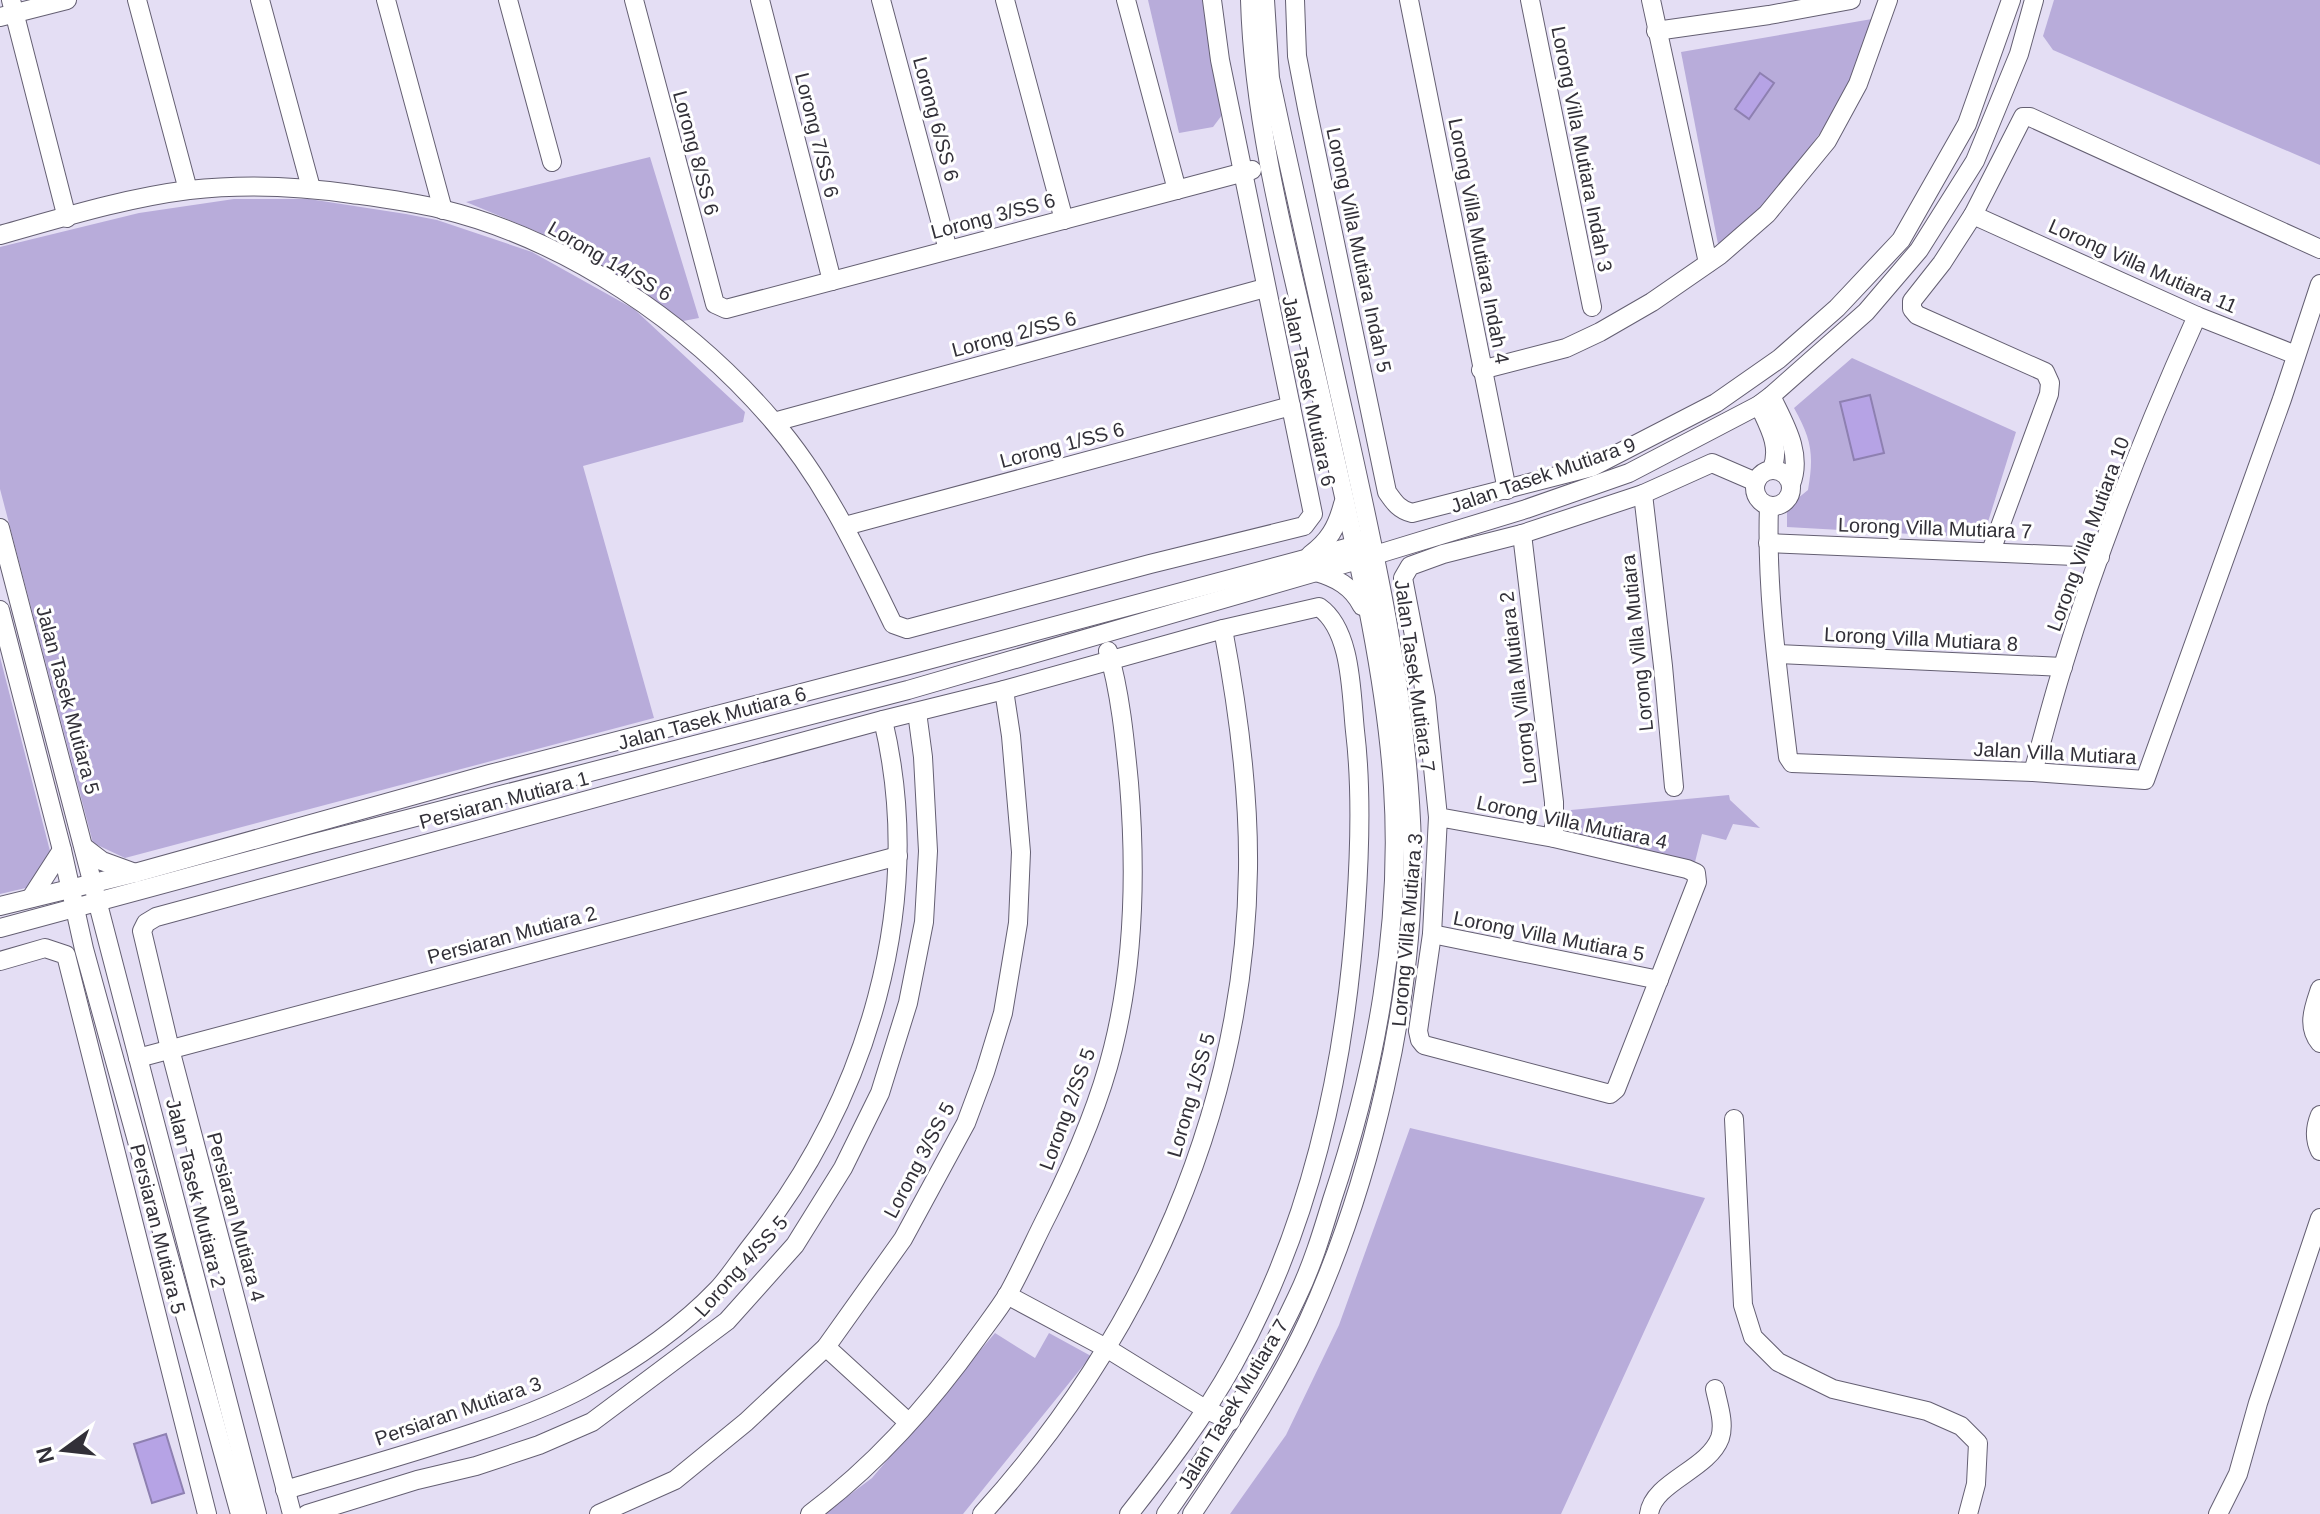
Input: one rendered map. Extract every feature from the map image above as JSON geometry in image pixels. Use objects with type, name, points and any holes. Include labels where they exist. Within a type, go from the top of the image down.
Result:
[{"type":"street","points":[[67,0],[9,10],[67,218]]},
{"type":"street","points":[[137,0],[188,190]]},
{"type":"street","points":[[260,0],[311,188]]},
{"type":"street","points":[[386,0],[443,210]]},
{"type":"street","points":[[508,0],[552,162]]},
{"type":"street","name":"Lorong 8/SS 6","points":[[634,0],[715,304],[726,309]]},
{"type":"street","name":"Lorong 7/SS 6","points":[[760,0],[832,281]]},
{"type":"street","name":"Lorong 6/SS 6","points":[[881,0],[948,250]]},
{"type":"street","points":[[1005,0],[1064,220]]},
{"type":"street","points":[[1126,0],[1177,190]]},
{"type":"street","name":"Jalan Tasek Mutiara 6","points":[[907,629],[1304,526],[1313,514],[1220,60],[1212,0]]},
{"type":"street","name":"Jalan Tasek Mutiara 6","points":[[96,892],[130,892],[908,690],[1103,633],[1365,550],[1345,499],[1271,166],[1255,68],[1250,0]]},
{"type":"street","name":"Jalan Tasek Mutiara 7","points":[[1166,1514],[1231,1421],[1299,1293],[1353,1137],[1376,1040],[1387,957],[1393,788],[1382,687],[1368,619],[1367,517],[1270,78],[1265,0]]},
{"type":"street","name":"Lorong Villa Mutiara Indah 5","points":[[1295,0],[1297,56],[1387,492],[1404,512],[1412,513],[1507,490]]},
{"type":"street","name":"Lorong Villa Mutiara Indah 4","points":[[1409,0],[1507,490]]},
{"type":"street","name":"Lorong Villa Mutiara Indah 3","points":[[1530,0],[1592,307]]},
{"type":"street","points":[[1651,0],[1708,263]]},
{"type":"street","points":[[1656,31],[1768,8],[1851,0]]},
{"type":"street","points":[[1481,370],[1566,348],[1600,332],[1652,302],[1708,263],[1767,214],[1827,141],[1858,84],[1888,0]]},
{"type":"street","points":[[1507,490],[1592,467],[1716,403],[1779,359],[1837,308],[1901,240],[1967,124],[2011,0]]},
{"type":"street","name":"Jalan Tasek Mutiara 9","points":[[1365,550],[1399,545],[1526,509],[1629,473],[1765,400],[1866,312],[1919,250],[1975,161],[2019,54],[2034,0]]},
{"type":"street","points":[[1991,551],[2049,394],[2049,377],[2045,372],[1917,315],[1912,309],[1914,296],[1942,263],[1973,215],[2023,117],[2030,117],[2320,249]]},
{"type":"street","name":"Lorong 3/SS 6","points":[[726,309],[1271,166]]},
{"type":"street","name":"Lorong 14/SS 6","points":[[0,235],[188,190],[244,187],[311,188],[443,210],[531,240],[619,289],[665,319],[728,374],[774,422],[814,476],[845,526],[893,624],[907,629]]},
{"type":"street","name":"Lorong Villa Mutiara 11","points":[[1973,215],[2197,316],[2296,355]]},
{"type":"street","name":"Jalan Villa Mutiara","points":[[1769,506],[1768,543],[1777,654],[1788,757],[1792,763],[2033,772],[2145,780],[2320,284]]},
{"type":"street","name":"Lorong 2/SS 6","points":[[774,422],[1265,288]]},
{"type":"street","name":"Lorong Villa Mutiara 10","points":[[2033,772],[2063,667],[2100,557],[2197,316]]},
{"type":"street","points":[[1765,400],[1777,456],[1772,469]]},
{"type":"street","points":[[1765,400],[1794,450],[1796,465],[1787,500],[1769,506],[1757,494],[1756,482],[1762,473],[1772,469],[1786,475],[1791,484]]},
{"type":"street","name":"Lorong 1/SS 6","points":[[845,526],[1291,406]]},
{"type":"street","points":[[1522,534],[1643,494],[1712,463],[1756,482]]},
{"type":"street","name":"Lorong Villa Mutiara","points":[[1643,494],[1674,787]]},
{"type":"street","points":[[1345,499],[1335,530],[1310,565],[1348,586],[1368,619]]},
{"type":"street","points":[[1367,517],[1378,532],[1399,545],[1387,563],[1381,585]]},
{"type":"street","name":"Jalan Tasek Mutiara 5","points":[[0,528],[96,892]]},
{"type":"street","name":"Lorong Villa Mutiara 3","points":[[1522,534],[1443,554],[1410,566],[1403,578],[1426,698],[1438,817],[1432,934],[1418,1031],[1420,1040],[1424,1045],[1610,1094],[1616,1089],[1659,980]]},
{"type":"street","name":"Lorong Villa Mutiara 2","points":[[1522,534],[1554,802],[1554,838]]},
{"type":"street","name":"Lorong Villa Mutiara 7","points":[[1768,543],[2100,557]]},
{"type":"street","name":"Jalan Tasek Mutiara 7","points":[[1192,1514],[1251,1425],[1313,1309],[1351,1212],[1398,1020],[1407,945],[1412,849],[1400,691],[1381,585],[1365,550]]},
{"type":"street","points":[[1150,564],[1159,596]]},
{"type":"street","name":"Jalan Tasek Mutiara 6","points":[[72,898],[96,892],[135,873],[490,774],[1159,596],[1310,565]]},
{"type":"street","name":"Jalan Tasek Mutiara 7","points":[[883,720],[1307,607],[1319,607],[1331,614],[1338,628],[1348,665],[1360,768],[1359,868],[1352,970],[1331,1097],[1315,1162],[1292,1230],[1233,1365],[1129,1514]]},
{"type":"street","points":[[0,610],[72,898]]},
{"type":"street","name":"Lorong 1/SS 5","points":[[982,1514],[1009,1484],[1108,1349],[1155,1259],[1196,1165],[1218,1095],[1233,1029],[1244,939],[1248,869],[1239,714],[1223,629]]},
{"type":"street","name":"Lorong 2/SS 5","points":[[810,1514],[866,1468],[908,1422],[957,1365],[1007,1295],[1068,1174],[1098,1100],[1113,1048],[1124,992],[1133,833],[1127,759],[1111,660],[1103,633]]},
{"type":"street","name":"Lorong Villa Mutiara 8","points":[[1777,654],[2063,667]]},
{"type":"street","name":"Lorong 3/SS 5","points":[[599,1514],[675,1480],[746,1422],[826,1347],[903,1239],[966,1123],[1003,1013],[1018,923],[1021,852],[1004,690]]},
{"type":"street","name":"Lorong 4/SS 5","points":[[307,1514],[417,1480],[476,1466],[539,1445],[592,1422],[727,1321],[795,1245],[843,1168],[880,1093],[908,1003],[924,922],[928,851],[923,757],[917,712]]},
{"type":"street","name":"Persiaran Mutiara 1","points":[[142,931],[146,923],[156,917],[883,720]]},
{"type":"street","name":"Persiaran Mutiara 3","points":[[285,1490],[438,1445],[529,1414],[568,1396],[661,1340],[718,1289],[778,1213],[824,1139],[851,1079],[876,1004],[891,927],[898,856],[894,779],[883,720]]},
{"type":"street","points":[[682,748],[689,774]]},
{"type":"street","points":[[490,774],[495,797]]},
{"type":"street","name":"Lorong Villa Mutiara 4","points":[[1438,817],[1554,838],[1696,873],[1697,882],[1659,980]]},
{"type":"street","points":[[311,844],[318,872]]},
{"type":"street","points":[[85,848],[102,861],[135,873]]},
{"type":"street","points":[[31,898],[62,850]]},
{"type":"street","name":"Persiaran Mutiara 2","points":[[138,1058],[898,856]]},
{"type":"street","name":"Jalan Tasek Mutiara 2","points":[[96,892],[138,1058],[240,1514]]},
{"type":"street","points":[[107,932],[130,892]]},
{"type":"street","points":[[0,906],[31,898],[72,898]]},
{"type":"street","points":[[0,928],[38,917],[72,898]]},
{"type":"street","name":"Jalan Tasek Mutiara 2","points":[[72,898],[144,1161],[257,1514]]},
{"type":"street","points":[[38,917],[64,926],[74,933],[84,949]]},
{"type":"street","name":"Persiaran Mutiara 4","points":[[142,931],[292,1514]]},
{"type":"street","name":"Lorong Villa Mutiara 5","points":[[1432,934],[1659,980]]},
{"type":"street","name":"Persiaran Mutiara 5","points":[[0,961],[45,948],[66,955],[204,1513]]},
{"type":"street","points":[[2320,989],[2312,1013],[2312,1027],[2320,1043]]},
{"type":"street","points":[[2320,1115],[2316,1126],[2316,1144],[2320,1151]]},
{"type":"street","points":[[1734,1119],[1743,1305],[1753,1337],[1778,1362],[1833,1389],[1927,1411],[1961,1426],[1978,1443],[1976,1484],[1968,1514]]},
{"type":"street","points":[[120,1168],[144,1161]]},
{"type":"street","points":[[2218,1514],[2238,1474],[2258,1403],[2320,1218]]},
{"type":"street","points":[[1007,1295],[1108,1349],[1205,1409],[1231,1421]]},
{"type":"street","points":[[826,1347],[908,1422]]},
{"type":"street","points":[[1649,1514],[1650,1505],[1708,1457],[1720,1437],[1721,1418],[1715,1389]]},
{"type":"shaded area","points":[[1148,0],[1205,0],[1222,115],[1213,127],[1179,133]]},
{"type":"shaded area","points":[[2054,0],[2320,0],[2320,165],[2053,50],[2043,36]]},
{"type":"shaded area","points":[[1872,19],[1857,71],[1823,129],[1776,194],[1718,244],[1681,52]]},
{"type":"shaded area","points":[[1760,73],[1774,83],[1749,119],[1735,109]]},
{"type":"shaded area","points":[[650,157],[699,318],[683,321],[616,275],[538,232],[466,202]]},
{"type":"shaded area","points":[[234,199],[309,199],[406,214],[437,220],[532,252],[634,309],[745,412],[743,422],[583,466],[654,718],[125,858],[93,843],[0,489],[0,247],[139,213]]},
{"type":"shaded area","points":[[1852,358],[2016,432],[1983,538],[1787,527],[1787,507],[1808,490],[1811,467],[1808,439],[1794,408]]},
{"type":"shaded area","points":[[1870,395],[1884,453],[1854,460],[1840,402]]},
{"type":"shaded area","points":[[0,657],[50,851],[30,887],[0,894]]},
{"type":"shaded area","points":[[1729,795],[1730,800],[1760,828],[1733,824],[1726,840],[1702,834],[1695,862],[1570,834],[1571,810]]},
{"type":"shaded area","points":[[1410,1128],[1705,1198],[1561,1514],[1230,1514],[1286,1435],[1339,1325]]},
{"type":"shaded area","points":[[995,1333],[1035,1358],[1049,1333],[1091,1356],[963,1514],[824,1514],[872,1478]]},
{"type":"shaded area","points":[[166,1434],[184,1493],[152,1503],[134,1444]]}]
